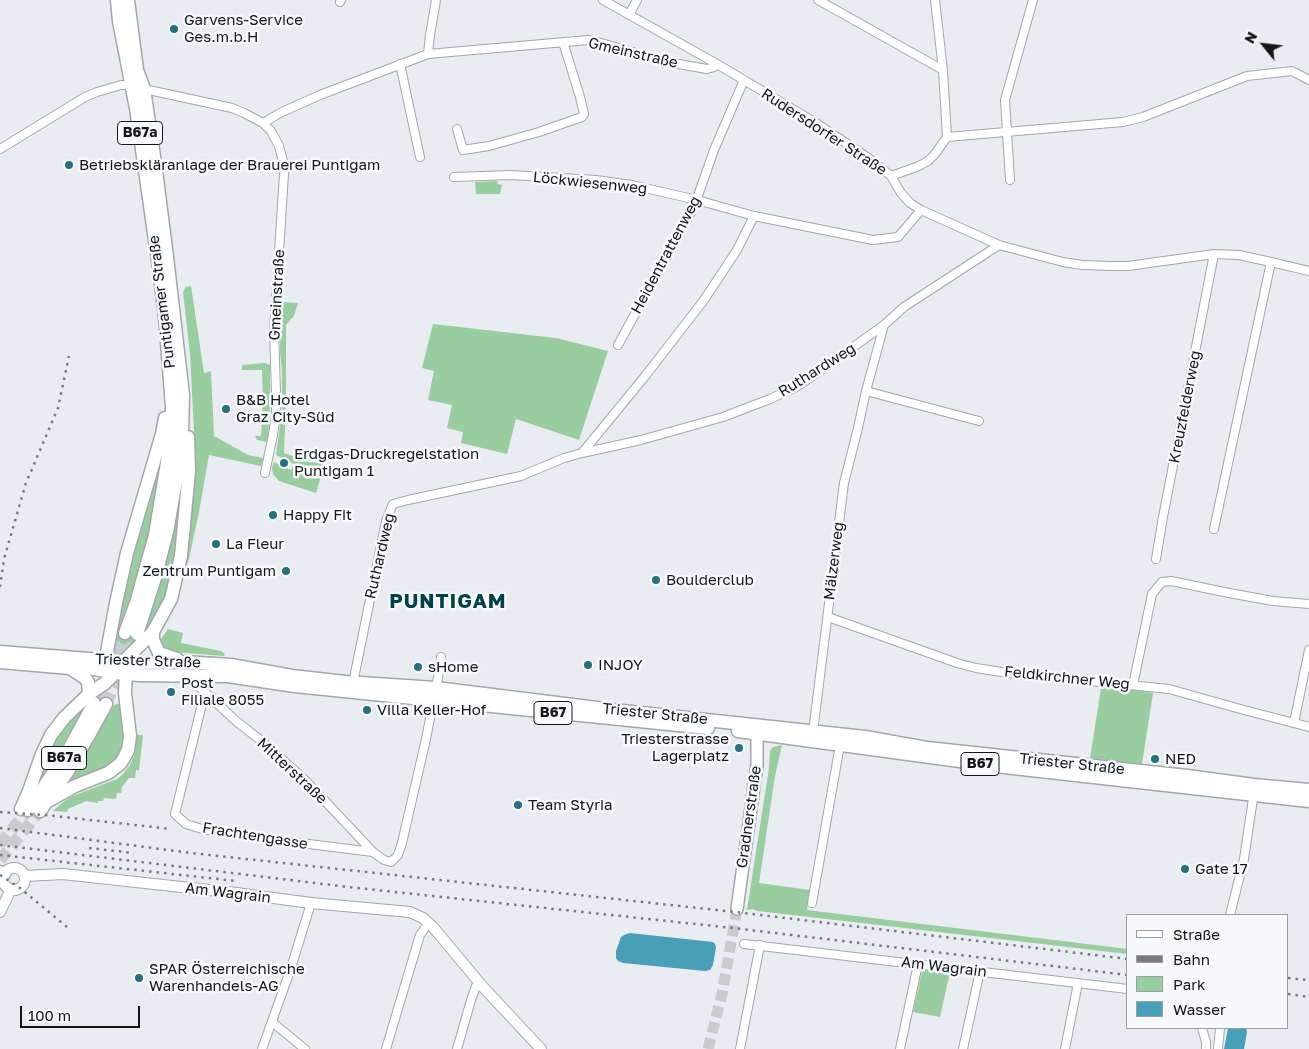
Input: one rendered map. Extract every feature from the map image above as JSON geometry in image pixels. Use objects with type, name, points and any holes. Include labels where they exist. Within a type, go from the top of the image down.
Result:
[{"type":"main road","name":"Puntigamer Straße","points":[[117,0],[119,21],[136,108],[158,262],[172,407],[172,428],[166,469],[142,602]]},
{"type":"main road","name":"Puntigamer Straße","points":[[128,0],[137,70],[144,89],[167,257],[183,395],[182,434],[167,532],[155,578],[142,602]]},
{"type":"main road","points":[[48,801],[75,786],[108,773],[120,764],[128,750],[130,736],[125,693],[117,667],[107,652],[127,553],[162,434],[171,386]]},
{"type":"main road","points":[[30,810],[29,791],[51,735],[64,718],[96,700],[105,682],[117,667],[153,632],[171,599],[181,556],[188,471],[188,435],[183,395]]},
{"type":"main road","name":"B67a","points":[[131,633],[142,602]]},
{"type":"main road","points":[[153,632],[152,640],[159,652],[184,662]]},
{"type":"main road","name":"Triester Straße","points":[[0,652],[117,667],[139,675],[228,676],[295,686],[435,694],[612,710],[1004,767],[1254,790],[1309,790]]},
{"type":"main road","name":"Triester Straße","points":[[0,662],[95,669],[140,663],[184,662],[231,665],[292,676],[435,694]]},
{"type":"main road","points":[[70,668],[85,678],[96,700]]},
{"type":"main road","name":"B67a","points":[[30,810],[48,801],[90,735],[96,700]]},
{"type":"main road","name":"B67a","points":[[30,810],[68,751],[96,700]]},
{"type":"main road","name":"Triester Straße","points":[[757,730],[813,732],[872,738],[926,748],[1187,776],[1309,801]]},
{"type":"main road","name":"Gradnerstraße","points":[[737,909],[757,765],[757,730]]},
{"type":"street","points":[[428,54],[436,0]]},
{"type":"street","name":"Rudersdorfer Straße","points":[[603,0],[717,64],[841,140],[874,162],[890,176],[904,198],[921,210],[999,245],[1063,262],[1110,266],[1128,266],[1214,254],[1239,255],[1309,271]]},
{"type":"street","points":[[629,15],[637,0]]},
{"type":"street","points":[[818,0],[943,70]]},
{"type":"street","points":[[890,176],[928,161],[936,154],[947,137],[943,70],[935,0]]},
{"type":"street","points":[[1010,180],[1005,100],[1033,0]]},
{"type":"street","name":"Gmeinstraße","points":[[263,123],[320,95],[428,54],[594,41],[664,61],[707,69],[717,64]]},
{"type":"street","points":[[457,129],[463,150],[489,146],[539,132],[582,117],[584,114],[580,97],[563,42]]},
{"type":"street","points":[[400,64],[420,157]]},
{"type":"street","points":[[947,137],[1122,122],[1144,117],[1248,76],[1292,71],[1309,80]]},
{"type":"street","name":"Heidentrattenweg","points":[[618,345],[697,200],[714,150],[744,80]]},
{"type":"street","points":[[0,149],[86,97],[121,85],[131,85]]},
{"type":"street","name":"Gmeinstraße","points":[[131,85],[232,108],[263,123],[271,131],[279,146],[284,174],[274,330],[276,415],[265,473]]},
{"type":"street","name":"Löckwiesenweg","points":[[454,177],[510,175],[596,180],[632,185],[754,216],[873,240],[898,237],[921,210]]},
{"type":"street","points":[[582,453],[704,300],[737,250],[754,216]]},
{"type":"street","name":"Ruthardweg","points":[[353,683],[386,521],[393,504],[521,476],[564,458],[641,440],[716,419],[770,399],[803,382],[884,325],[904,306],[999,245]]},
{"type":"street","name":"Kreuzfelderweg","points":[[1156,559],[1214,254]]},
{"type":"street","points":[[1214,529],[1271,262]]},
{"type":"street","name":"Mälzerweg","points":[[813,732],[843,491],[866,391],[884,325]]},
{"type":"street","points":[[866,391],[978,421]]},
{"type":"street","points":[[1133,685],[1152,594],[1162,582],[1171,581],[1264,599],[1309,604]]},
{"type":"street","name":"Feldkirchner Weg","points":[[828,617],[976,668],[1071,680],[1169,689],[1309,727]]},
{"type":"street","points":[[1294,723],[1309,650]]},
{"type":"street","points":[[435,694],[441,657]]},
{"type":"street","name":"Mitterstraße","points":[[183,675],[195,683],[306,781],[374,852],[384,860],[391,862],[398,855],[402,843],[435,694]]},
{"type":"street","name":"Frachtengasse","points":[[205,692],[175,814],[180,819],[186,824],[202,829],[374,852]]},
{"type":"street","points":[[812,903],[840,744]]},
{"type":"street","points":[[1230,914],[1244,858],[1254,790]]},
{"type":"street","points":[[15,868],[22,871],[25,876],[22,886],[18,889],[11,889],[4,883],[2,873],[15,868]]},
{"type":"street","name":"Am Wagrain","points":[[25,876],[73,875],[311,903],[405,910],[416,914],[428,922]]},
{"type":"street","points":[[0,912],[11,889]]},
{"type":"street","points":[[262,1049],[290,971],[311,903]]},
{"type":"street","points":[[386,1049],[420,936],[428,922],[480,983],[541,1049]]},
{"type":"street","name":"Am Wagrain","points":[[744,944],[1126,989]]},
{"type":"street","points":[[740,1049],[760,945]]},
{"type":"street","points":[[900,1049],[918,964]]},
{"type":"street","points":[[963,1049],[980,971]]},
{"type":"street","points":[[457,1049],[471,1000],[476,986],[480,983]]},
{"type":"street","points":[[1065,1049],[1078,983]]},
{"type":"street","points":[[272,1022],[305,1049]]},
{"type":"street","points":[[1202,1029],[1206,1049]]},
{"type":"street","points":[[1218,1049],[1220,1029]]},
{"type":"green space","points":[[497,181],[498,184],[502,185],[500,194],[476,194],[475,182]]},
{"type":"green space","points":[[191,286],[204,373],[211,371],[214,436],[248,455],[263,458],[261,466],[209,455],[187,568],[193,503],[195,450],[190,354],[183,292],[186,287]]},
{"type":"green space","points":[[281,302],[298,303],[294,316],[286,325],[284,453],[309,462],[325,463],[316,493],[279,481],[273,474],[272,467],[274,462],[291,470],[294,464],[276,455],[282,412]]},
{"type":"green space","points":[[433,324],[556,338],[608,351],[579,440],[516,419],[507,454],[461,443],[463,432],[447,428],[452,405],[428,400],[434,371],[422,368]]},
{"type":"green space","points":[[265,363],[270,365],[270,407],[268,441],[266,442],[257,440],[255,436],[261,436],[262,370],[242,370],[242,365]]},
{"type":"green space","points":[[155,477],[159,478],[148,538],[120,633],[145,633],[144,630],[172,535],[181,482],[184,483],[181,523],[171,583],[156,619],[147,633],[132,647],[115,648],[113,647],[116,623],[132,547]]},
{"type":"green space","points":[[168,629],[183,633],[181,643],[221,651],[225,654],[224,656],[173,652],[164,648],[162,644],[161,639]]},
{"type":"green space","points":[[1101,688],[1139,690],[1153,693],[1142,764],[1090,758]]},
{"type":"green space","points":[[85,703],[86,706],[35,788],[56,736]]},
{"type":"green space","points":[[121,703],[124,736],[120,754],[112,764],[70,783],[114,705]]},
{"type":"green space","points":[[137,735],[143,735],[139,770],[136,770],[135,778],[129,778],[122,787],[121,793],[117,793],[116,799],[104,798],[103,801],[98,801],[97,803],[86,801],[68,809],[67,812],[53,811],[70,797],[117,779],[123,774],[130,765],[135,753]]},
{"type":"green space","points":[[782,745],[775,776],[759,883],[810,890],[807,910],[1126,949],[1126,954],[757,911],[753,909],[747,910],[770,751],[773,747]]},
{"type":"green space","points":[[927,968],[950,972],[940,1017],[913,1012],[922,971]]},
{"type":"water","points":[[630,933],[713,942],[716,947],[713,965],[710,970],[705,971],[623,963],[616,958],[616,951],[621,937]]},
{"type":"water","points":[[1228,1029],[1246,1029],[1244,1049],[1224,1049]]},
{"type":"tunnel","points":[[94,703],[125,633]]},
{"type":"tunnel","points":[[106,704],[137,634]]},
{"type":"tunnel","points":[[0,844],[28,810]]},
{"type":"tunnel","points":[[0,860],[40,811]]},
{"type":"tunnel","points":[[708,1049],[722,994],[737,909]]},
{"type":"railway","points":[[0,587],[4,559],[26,483],[58,408],[69,356]]},
{"type":"railway","points":[[0,812],[171,829]]},
{"type":"railway","points":[[0,828],[191,853],[735,912],[1126,959]]},
{"type":"railway","points":[[0,845],[348,887],[733,928],[1126,975]]},
{"type":"railway","points":[[89,848],[134,853]]},
{"type":"railway","points":[[0,855],[236,881]]},
{"type":"railway","points":[[0,875],[20,888],[67,927]]},
{"type":"railway","points":[[1289,978],[1309,980]]},
{"type":"railway","points":[[1289,994],[1309,997]]},
{"type":"place","name":"Garvens-Service Ges.m.b.H","points":[[174,29]]},
{"type":"place","name":"Betriebskläranlage der Brauerei Puntigam","points":[[69,165]]},
{"type":"place","name":"B&B Hotel Graz City-Süd","points":[[226,409]]},
{"type":"place","name":"Erdgas-Druckregelstation Puntigam 1","points":[[284,463]]},
{"type":"place","name":"Happy Fit","points":[[273,515]]},
{"type":"place","name":"La Fleur","points":[[216,544]]},
{"type":"place","name":"Zentrum Puntigam","points":[[286,571]]},
{"type":"place","name":"Boulderclub","points":[[656,580]]},
{"type":"place","name":"INJOY","points":[[588,665]]},
{"type":"place","name":"sHome","points":[[418,667]]},
{"type":"place","name":"Post Filiale 8055","points":[[171,692]]},
{"type":"place","name":"Villa Keller-Hof","points":[[367,710]]},
{"type":"place","name":"Triesterstrasse Lagerplatz","points":[[739,748]]},
{"type":"place","name":"NED","points":[[1155,759]]},
{"type":"place","name":"Team Styria","points":[[518,805]]},
{"type":"place","name":"Gate 17","points":[[1185,869]]},
{"type":"place","name":"SPAR Österreichische Warenhandels-AG","points":[[139,978]]},
{"type":"district","name":"PUNTIGAM","points":[[448,602]]}]
